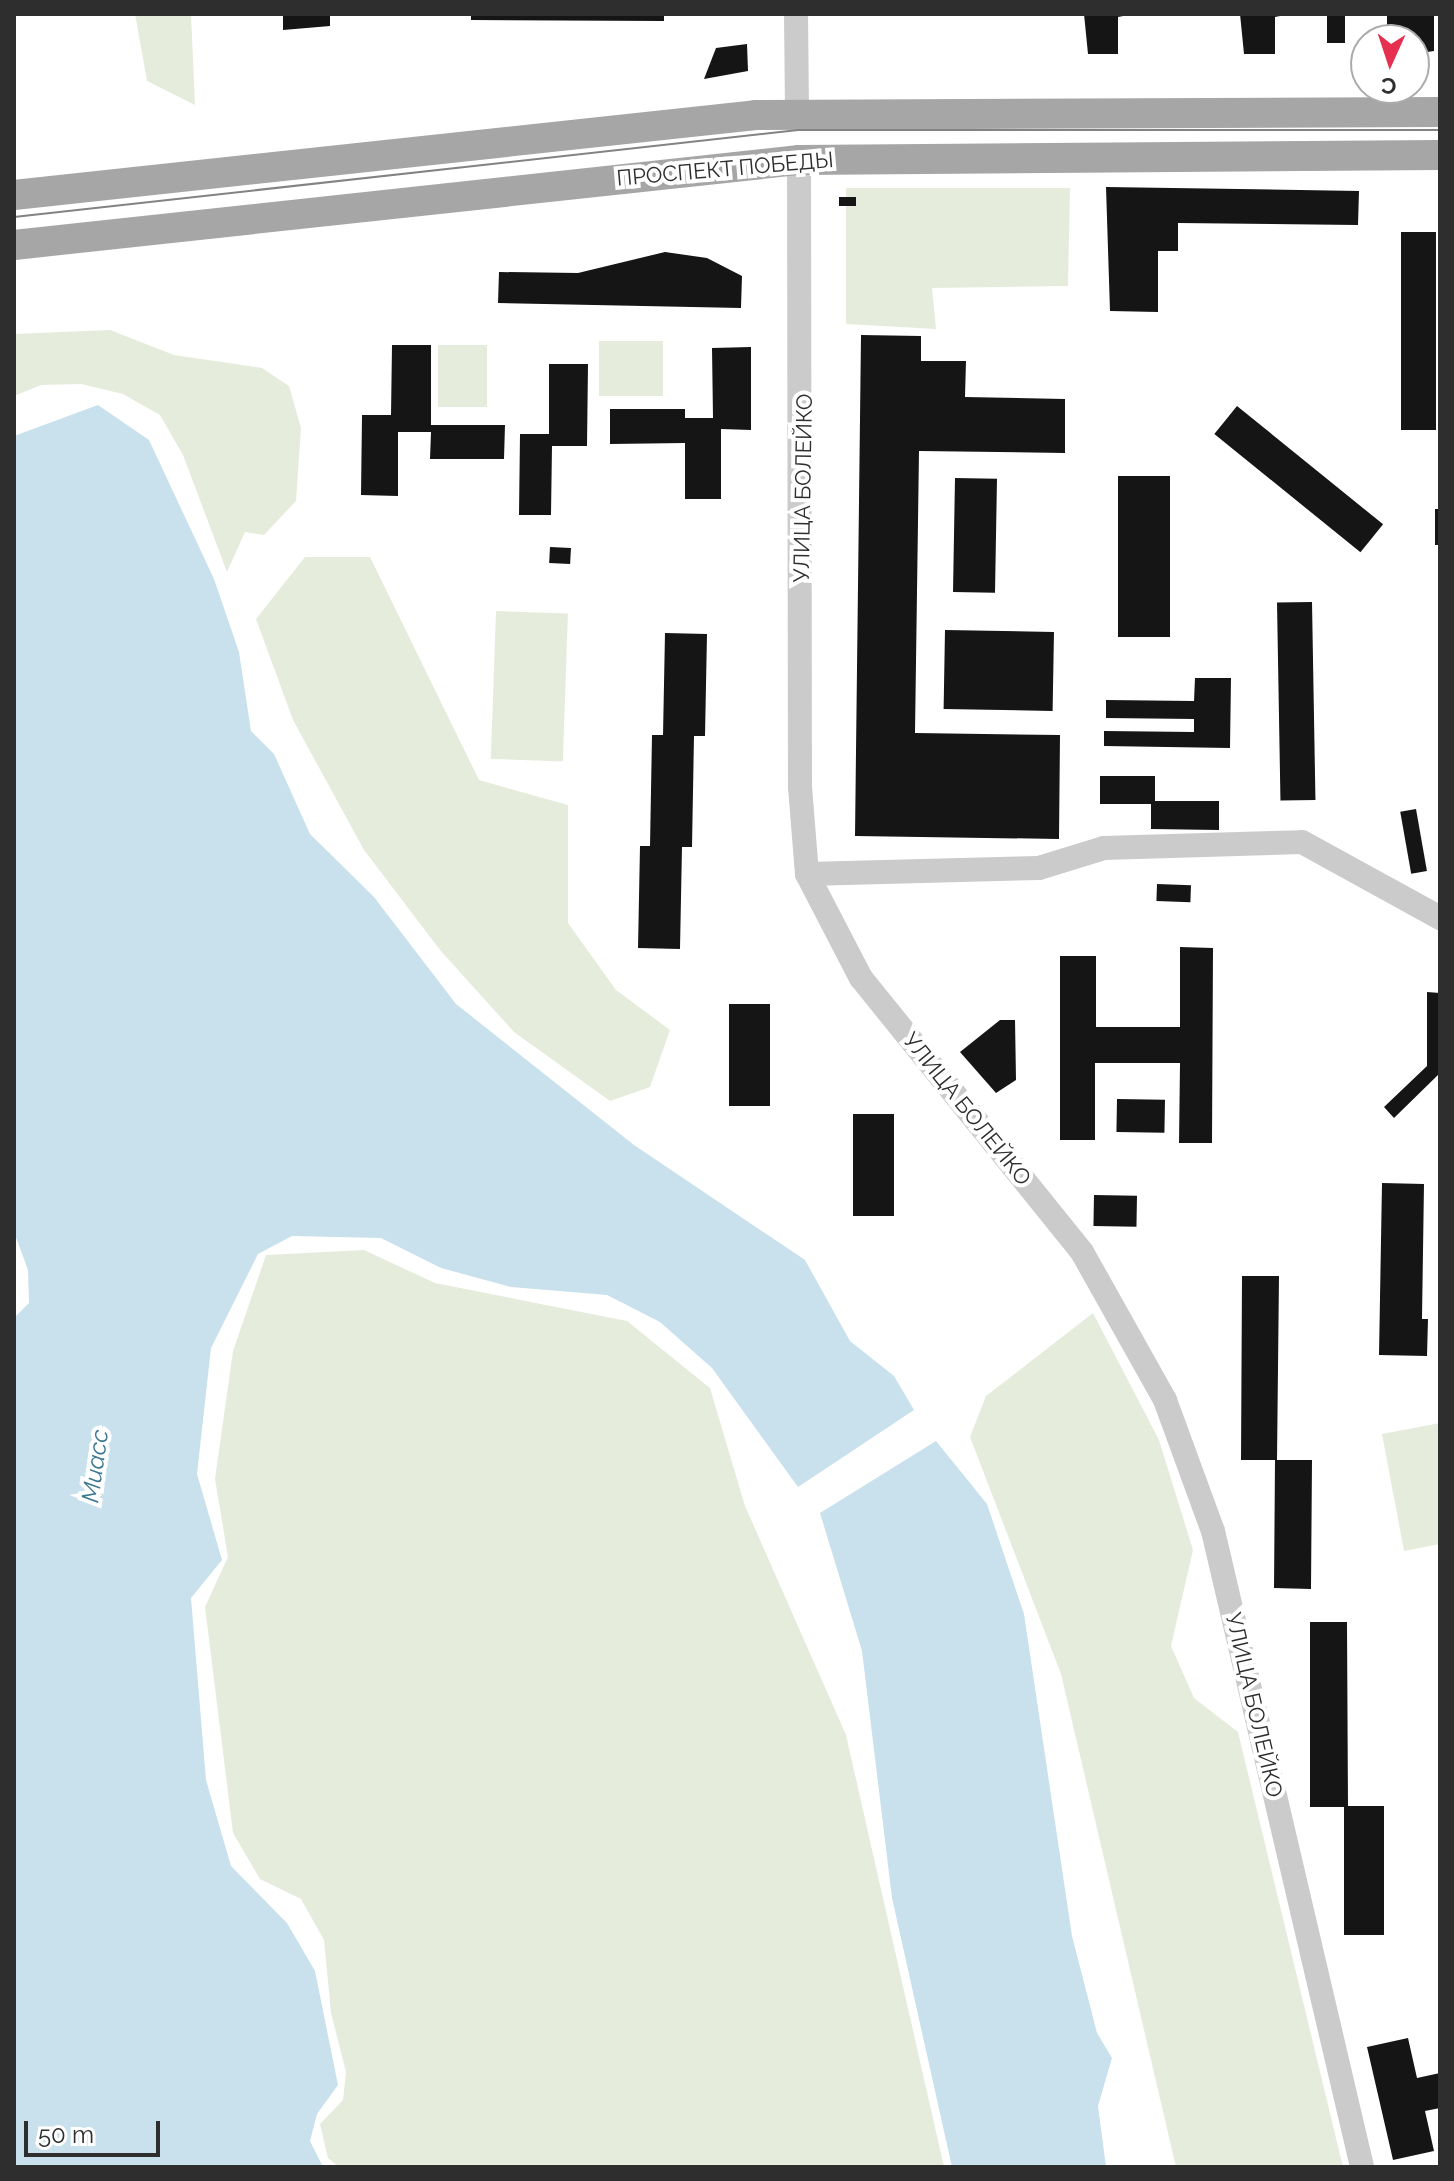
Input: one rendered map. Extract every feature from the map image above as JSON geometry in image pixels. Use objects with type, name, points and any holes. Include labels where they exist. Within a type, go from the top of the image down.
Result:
[{"type":"main road","points":[[14,195],[142,178],[797,112],[1440,112]]},
{"type":"main road","name":"УЛИЦА БОЛЕЙКО","points":[[797,112],[799,160]]},
{"type":"main road","name":"ПРОСПЕКТ ПОБЕДЫ","points":[[14,245],[799,160],[1440,155]]},
{"type":"street","name":"УЛИЦА БОЛЕЙКО","points":[[796,14],[797,112]]},
{"type":"street","name":"УЛИЦА БОЛЕЙКО","points":[[799,160],[800,787],[807,874],[861,978],[1082,1252],[1165,1400],[1213,1531],[1362,2167]]},
{"type":"street","points":[[807,874],[1039,868],[1104,848],[1302,842],[1440,918]]},
{"type":"green space","points":[[135,14],[191,14],[195,105],[147,81]]},
{"type":"green space","points":[[846,188],[1070,188],[1068,286],[932,288],[936,329],[846,324]]},
{"type":"green space","points":[[110,330],[174,355],[262,368],[289,386],[301,428],[296,501],[264,535],[245,532],[227,572],[183,455],[160,415],[123,394],[81,384],[41,385],[14,396],[14,334]]},
{"type":"green space","points":[[599,341],[663,341],[663,396],[599,396]]},
{"type":"green space","points":[[438,345],[487,345],[487,407],[438,407]]},
{"type":"green space","points":[[305,557],[370,557],[479,780],[568,805],[568,923],[616,990],[670,1030],[650,1087],[610,1101],[514,1032],[440,950],[364,850],[293,720],[256,619]]},
{"type":"green space","points":[[496,611],[568,614],[563,761],[491,759]]},
{"type":"green space","points":[[364,1250],[435,1283],[627,1321],[710,1388],[745,1506],[846,1735],[944,2167],[339,2167],[328,2158],[320,2124],[343,2100],[346,2072],[331,2013],[324,1940],[301,1899],[260,1879],[233,1833],[205,1607],[228,1557],[215,1479],[233,1351],[266,1255]]},
{"type":"green space","points":[[1093,1313],[1159,1440],[1193,1550],[1171,1646],[1194,1698],[1238,1732],[1343,2167],[1176,2167],[1061,1674],[970,1437],[986,1396]]},
{"type":"green space","points":[[1440,1423],[1440,1544],[1404,1551],[1382,1434]]},
{"type":"water","name":"Миасс","points":[[98,405],[149,440],[214,579],[239,652],[251,731],[274,754],[310,834],[374,897],[456,1004],[634,1145],[805,1260],[850,1341],[894,1376],[914,1410],[798,1487],[712,1368],[660,1322],[607,1295],[511,1287],[441,1268],[381,1238],[292,1236],[258,1254],[211,1348],[197,1474],[222,1560],[191,1598],[206,1780],[231,1866],[287,1923],[315,1971],[338,2085],[317,2114],[310,2141],[323,2167],[14,2167],[14,1318],[29,1303],[28,1270],[14,1232],[14,436]]},
{"type":"water","points":[[936,1441],[987,1504],[1024,1614],[1072,1936],[1097,2033],[1112,2058],[1098,2106],[1106,2167],[952,2167],[892,1898],[862,1651],[820,1513]]},
{"type":"building","points":[[283,14],[330,14],[330,26],[283,30]]},
{"type":"building","points":[[471,14],[664,14],[664,21],[471,20]]},
{"type":"building","points":[[1084,14],[1134,14],[1118,17],[1118,54],[1088,54]]},
{"type":"building","points":[[1240,14],[1290,14],[1275,17],[1275,54],[1244,54]]},
{"type":"building","points":[[1327,14],[1345,14],[1345,43],[1327,43]]},
{"type":"building","points":[[1387,14],[1434,14],[1434,51],[1430,52],[1430,24],[1387,24]]},
{"type":"building","points":[[747,44],[748,71],[704,79],[716,48]]},
{"type":"building","points":[[1106,187],[1359,191],[1358,225],[1178,223],[1178,251],[1158,251],[1158,312],[1110,311]]},
{"type":"building","points":[[839,197],[856,197],[856,206],[839,206]]},
{"type":"building","points":[[1401,232],[1436,232],[1436,430],[1401,430]]},
{"type":"building","points":[[665,252],[707,258],[742,276],[741,308],[498,303],[499,272],[578,273]]},
{"type":"building","points":[[861,335],[921,336],[921,361],[966,361],[965,397],[1065,399],[1065,453],[919,451],[915,733],[1060,735],[1059,839],[855,836]]},
{"type":"building","points":[[392,345],[431,345],[431,425],[505,425],[504,459],[430,459],[431,432],[398,432],[398,496],[361,495],[362,415],[391,415]]},
{"type":"building","points":[[751,347],[751,430],[721,429],[721,499],[685,499],[685,443],[610,444],[610,409],[685,409],[685,418],[713,418],[712,348]]},
{"type":"building","points":[[549,364],[588,364],[587,446],[552,446],[551,515],[519,515],[520,434],[549,434]]},
{"type":"building","points":[[1237,406],[1383,524],[1360,552],[1214,434]]},
{"type":"building","points":[[1118,476],[1170,476],[1170,637],[1118,637]]},
{"type":"building","points":[[955,478],[997,479],[995,593],[953,592]]},
{"type":"building","points":[[1435,509],[1440,509],[1440,545],[1435,545]]},
{"type":"building","points":[[550,547],[571,548],[570,564],[549,563]]},
{"type":"building","points":[[1312,602],[1315,800],[1280,801],[1277,603]]},
{"type":"building","points":[[945,630],[1054,632],[1053,711],[944,709]]},
{"type":"building","points":[[665,633],[707,634],[705,736],[694,736],[692,847],[682,847],[680,949],[638,948],[640,846],[650,846],[652,735],[663,735]]},
{"type":"building","points":[[1195,678],[1231,678],[1230,748],[1104,746],[1104,731],[1194,732],[1194,719],[1106,718],[1106,700],[1194,701]]},
{"type":"building","points":[[1100,776],[1155,776],[1155,801],[1219,801],[1219,830],[1151,829],[1151,804],[1100,804]]},
{"type":"building","points":[[1416,809],[1427,871],[1411,874],[1400,812]]},
{"type":"building","points":[[1157,884],[1191,885],[1190,902],[1156,901]]},
{"type":"building","points":[[1180,947],[1213,948],[1212,1143],[1179,1143],[1180,1063],[1095,1063],[1095,1140],[1060,1140],[1060,956],[1096,956],[1096,1027],[1180,1027]]},
{"type":"building","points":[[1427,992],[1440,993],[1440,1073],[1394,1118],[1384,1107],[1427,1066]]},
{"type":"building","points":[[729,1004],[770,1004],[770,1106],[729,1106]]},
{"type":"building","points":[[1000,1020],[1015,1020],[1016,1080],[996,1093],[960,1052]]},
{"type":"building","points":[[1117,1099],[1165,1100],[1164,1133],[1116,1132]]},
{"type":"building","points":[[853,1114],[894,1114],[894,1216],[853,1216]]},
{"type":"building","points":[[1382,1183],[1424,1184],[1422,1319],[1428,1319],[1427,1356],[1379,1355]]},
{"type":"building","points":[[1094,1195],[1137,1196],[1136,1227],[1093,1226]]},
{"type":"building","points":[[1242,1276],[1279,1276],[1277,1460],[1312,1460],[1311,1589],[1274,1588],[1275,1460],[1241,1460]]},
{"type":"building","points":[[1310,1622],[1347,1622],[1348,1806],[1384,1806],[1384,1935],[1344,1935],[1344,1807],[1310,1807]]},
{"type":"building","points":[[1408,2038],[1417,2078],[1440,2073],[1440,2108],[1425,2111],[1434,2151],[1393,2160],[1367,2047]]},
{"type":"tram line","points":[[14,217],[798,130],[1440,130]]}]
